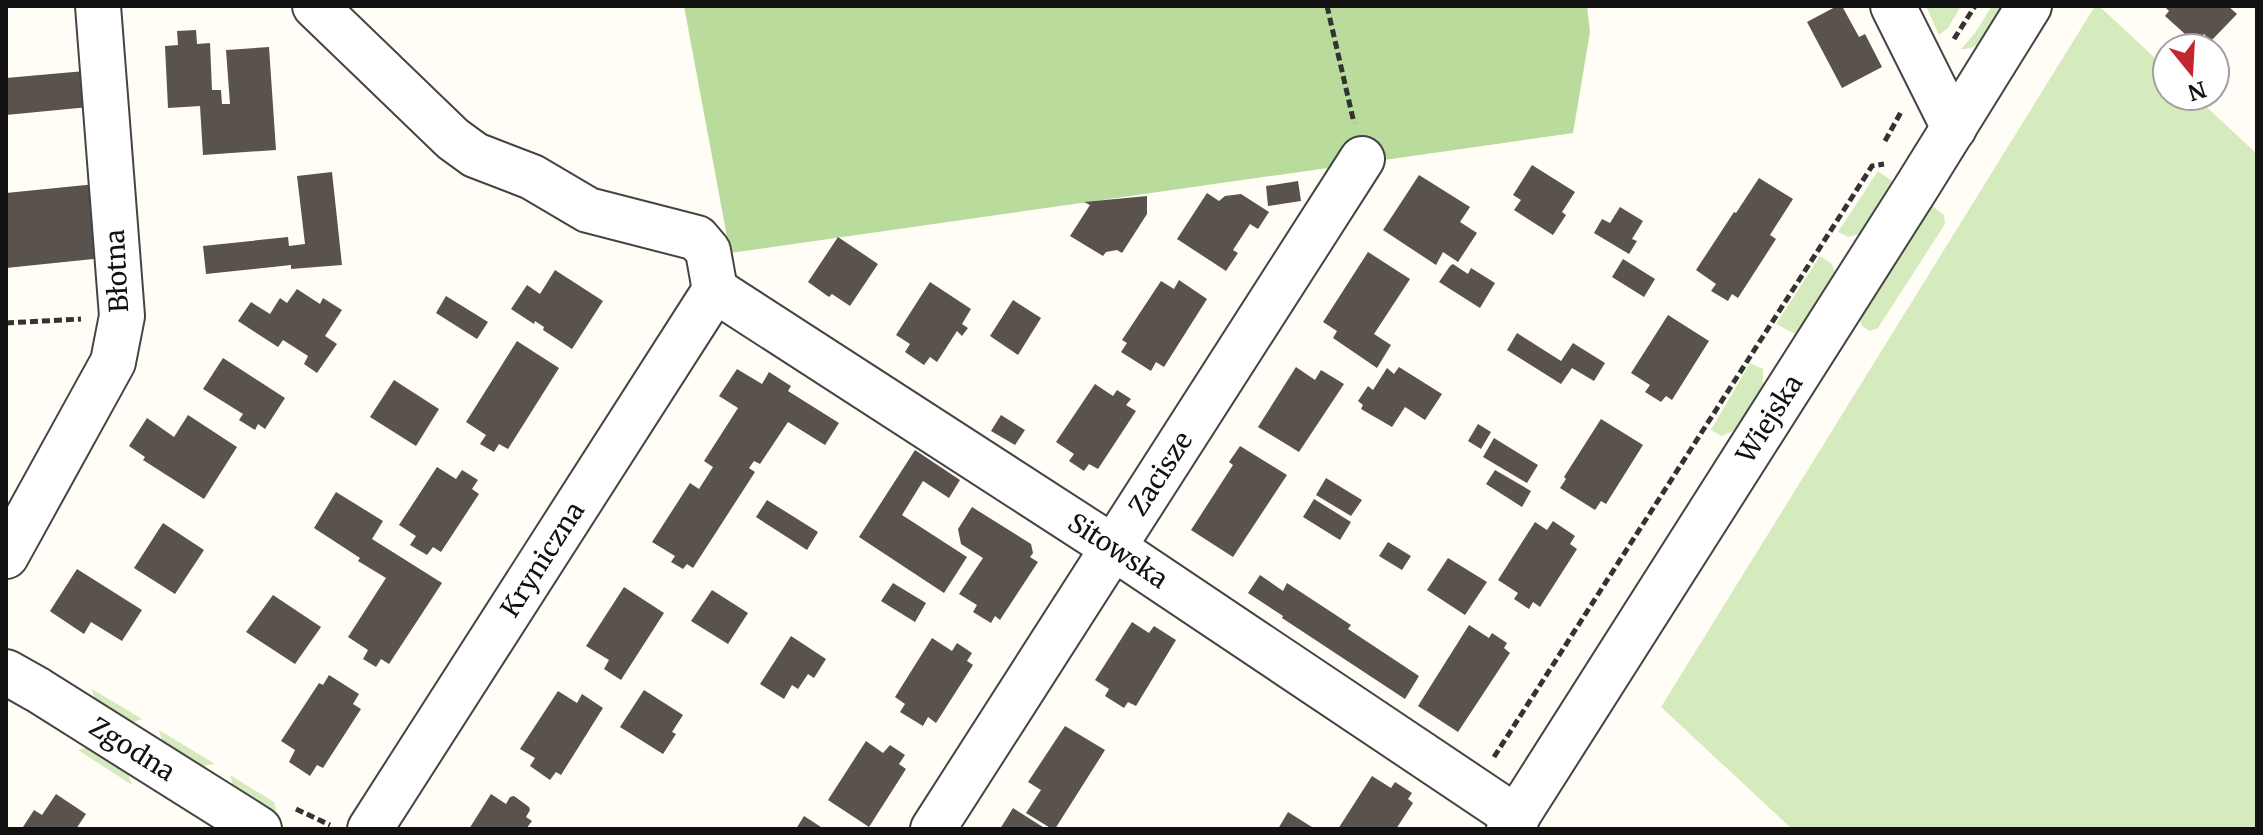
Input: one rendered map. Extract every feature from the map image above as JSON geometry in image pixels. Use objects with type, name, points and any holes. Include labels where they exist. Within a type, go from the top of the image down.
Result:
[{"type":"street","name":"Błotna","points":[[6,556],[113,362],[122,316],[98,6]]},
{"type":"street","points":[[315,6],[453,139],[475,155],[532,177],[588,210],[697,238],[708,251],[715,290]]},
{"type":"street","points":[[1893,6],[1954,128]]},
{"type":"street","name":"Wiejska","points":[[1513,823],[2029,6]]},
{"type":"street","name":"Zacisze","points":[[933,829],[1362,159]]},
{"type":"street","name":"Sitowska","points":[[715,290],[1114,548],[1473,790],[1513,823]]},
{"type":"street","name":"Kryniczna","points":[[370,829],[715,290]]},
{"type":"street","name":"Zgodna","points":[[6,672],[259,829]]},
{"type":"path","points":[[1327,6],[1362,159]]},
{"type":"path","points":[[1473,790],[1872,166],[1885,165],[1918,185]]},
{"type":"path","points":[[6,323],[122,316]]},
{"type":"green space","points":[[684,6],[1587,6],[1590,32],[1573,133],[730,253]]},
{"type":"green space","points":[[1926,6],[1961,6],[1948,28],[1939,35]]},
{"type":"green space","points":[[1992,6],[2004,6],[1987,35],[1976,46],[1961,49],[1975,33]]},
{"type":"green space","points":[[2095,6],[2099,6],[2151,54],[2151,112],[2212,112],[2257,154],[2257,829],[1792,829],[1661,707]]},
{"type":"green space","points":[[1878,171],[1895,183],[1863,233],[1848,237],[1838,232]]},
{"type":"green space","points":[[1930,204],[1944,215],[1945,224],[1878,328],[1870,331],[1862,326],[1859,316]]},
{"type":"green space","points":[[1820,256],[1832,264],[1836,277],[1797,335],[1776,324]]},
{"type":"green space","points":[[1750,363],[1763,369],[1763,387],[1733,431],[1722,436],[1711,430]]},
{"type":"green space","points":[[92,689],[142,719],[129,724],[95,702]]},
{"type":"green space","points":[[159,730],[215,764],[199,767],[163,744]]},
{"type":"green space","points":[[91,747],[127,771],[132,785],[78,750]]},
{"type":"green space","points":[[230,775],[274,802],[276,809],[273,814],[234,789]]},
{"type":"building","points":[[1842,6],[1859,37],[1865,34],[1882,67],[1842,88],[1807,22]]},
{"type":"building","points":[[2164,6],[2228,6],[2237,14],[2220,32],[2183,32],[2165,16],[2169,11]]},
{"type":"building","points":[[196,30],[197,44],[210,43],[212,90],[221,90],[222,104],[230,104],[226,50],[269,47],[276,150],[203,155],[200,106],[168,108],[165,46],[178,45],[177,31]]},
{"type":"building","points":[[85,71],[89,107],[6,115],[6,78]]},
{"type":"building","points":[[1532,165],[1575,192],[1562,212],[1566,215],[1553,235],[1514,210],[1521,200],[1513,195]]},
{"type":"building","points":[[332,172],[342,265],[291,269],[291,265],[206,274],[203,246],[288,237],[289,246],[305,244],[297,176]]},
{"type":"building","points":[[1419,175],[1470,207],[1460,222],[1477,233],[1458,262],[1443,252],[1436,265],[1383,230]]},
{"type":"building","points":[[1759,178],[1793,199],[1770,235],[1776,239],[1738,298],[1732,294],[1728,301],[1711,291],[1716,284],[1696,270]]},
{"type":"building","points":[[1298,181],[1301,201],[1268,206],[1266,186]]},
{"type":"building","points":[[96,184],[103,258],[6,268],[6,193]]},
{"type":"building","points":[[1207,193],[1219,201],[1225,196],[1241,194],[1269,212],[1258,229],[1250,224],[1233,250],[1238,253],[1226,271],[1177,239]]},
{"type":"building","points":[[1147,196],[1147,214],[1122,253],[1117,250],[1106,252],[1103,256],[1070,236],[1090,205],[1084,202]]},
{"type":"building","points":[[1620,207],[1643,221],[1632,239],[1637,241],[1629,254],[1594,233],[1602,219],[1610,223]]},
{"type":"building","points":[[838,237],[878,264],[850,306],[832,294],[829,297],[808,282]]},
{"type":"building","points":[[1368,252],[1410,279],[1374,334],[1391,345],[1377,368],[1333,338],[1337,331],[1323,322]]},
{"type":"building","points":[[1623,259],[1655,279],[1644,297],[1612,277]]},
{"type":"building","points":[[1453,264],[1468,274],[1471,268],[1495,283],[1480,308],[1439,282]]},
{"type":"building","points":[[555,270],[603,301],[572,349],[535,321],[534,324],[511,309],[527,285],[540,294]]},
{"type":"building","points":[[1179,280],[1207,299],[1164,367],[1156,362],[1151,371],[1121,352],[1127,343],[1122,340],[1161,281],[1174,289]]},
{"type":"building","points":[[930,282],[971,309],[962,324],[968,328],[962,336],[957,331],[937,362],[930,357],[924,365],[905,352],[910,344],[896,335]]},
{"type":"building","points":[[297,289],[320,304],[323,298],[342,310],[325,336],[337,344],[317,373],[304,364],[308,356],[283,340],[278,347],[238,321],[251,302],[270,314],[280,298],[287,303]]},
{"type":"building","points":[[446,296],[488,322],[477,339],[436,313]]},
{"type":"building","points":[[1013,300],[1041,318],[1018,355],[990,336]]},
{"type":"building","points":[[1668,315],[1709,341],[1672,400],[1666,396],[1661,402],[1645,392],[1650,385],[1631,373]]},
{"type":"building","points":[[1517,333],[1561,361],[1573,343],[1605,363],[1594,381],[1572,368],[1561,384],[1507,350]]},
{"type":"building","points":[[517,341],[559,368],[508,449],[499,444],[494,452],[480,444],[486,435],[466,422]]},
{"type":"building","points":[[223,358],[285,398],[265,429],[258,424],[255,430],[239,420],[243,414],[203,389]]},
{"type":"building","points":[[1296,367],[1315,380],[1321,370],[1344,384],[1299,452],[1258,427]]},
{"type":"building","points":[[1399,367],[1442,394],[1425,420],[1405,407],[1392,427],[1361,409],[1363,405],[1358,401],[1368,386],[1373,390],[1387,368],[1394,374]]},
{"type":"building","points":[[737,369],[762,384],[769,372],[791,386],[788,391],[839,423],[825,445],[788,422],[760,464],[754,461],[749,468],[755,472],[693,568],[687,564],[683,569],[671,562],[675,556],[652,542],[690,483],[699,489],[713,467],[704,461],[738,408],[719,396]]},
{"type":"building","points":[[394,380],[439,409],[416,446],[370,417]]},
{"type":"building","points":[[1095,384],[1113,396],[1117,390],[1131,399],[1126,405],[1136,411],[1098,469],[1089,464],[1084,471],[1069,461],[1074,454],[1056,442]]},
{"type":"building","points":[[188,415],[237,447],[204,499],[143,460],[145,457],[129,446],[147,418],[174,437]]},
{"type":"building","points":[[1001,415],[1025,430],[1015,445],[991,431]]},
{"type":"building","points":[[1601,419],[1643,445],[1606,504],[1601,501],[1595,510],[1560,488]]},
{"type":"building","points":[[1478,424],[1491,432],[1481,449],[1468,441]]},
{"type":"building","points":[[1494,438],[1538,465],[1527,483],[1483,457]]},
{"type":"building","points":[[1240,446],[1287,475],[1233,557],[1191,530],[1233,465],[1229,462]]},
{"type":"building","points":[[915,450],[960,480],[949,498],[923,481],[902,515],[967,557],[944,593],[859,537]]},
{"type":"building","points":[[437,467],[456,479],[462,470],[478,480],[472,489],[479,494],[441,552],[433,547],[427,555],[410,545],[416,536],[399,525]]},
{"type":"building","points":[[1495,470],[1531,491],[1522,507],[1486,484]]},
{"type":"building","points":[[1326,478],[1362,500],[1351,516],[1316,495]]},
{"type":"building","points":[[336,492],[383,521],[372,539],[442,583],[389,664],[381,659],[376,667],[363,659],[368,650],[348,637],[386,578],[314,528]]},
{"type":"building","points":[[1314,499],[1351,522],[1340,540],[1303,517]]},
{"type":"building","points":[[767,500],[818,532],[807,550],[756,517]]},
{"type":"building","points":[[972,507],[1031,544],[1033,553],[1030,557],[1038,562],[1000,620],[995,616],[991,623],[973,612],[977,605],[959,594],[983,558],[961,544],[958,529]]},
{"type":"building","points":[[1553,521],[1575,536],[1570,544],[1577,549],[1540,607],[1533,602],[1529,609],[1514,599],[1518,593],[1498,580],[1535,522],[1547,530]]},
{"type":"building","points":[[163,523],[204,550],[175,594],[134,568]]},
{"type":"building","points":[[1388,542],[1411,556],[1402,570],[1379,556]]},
{"type":"building","points":[[1448,558],[1487,582],[1465,615],[1427,590]]},
{"type":"building","points":[[77,569],[142,610],[122,641],[91,622],[84,634],[50,611]]},
{"type":"building","points":[[1260,575],[1283,591],[1287,583],[1351,625],[1348,629],[1419,676],[1405,699],[1248,593]]},
{"type":"building","points":[[893,583],[926,603],[915,622],[881,601]]},
{"type":"building","points":[[624,587],[664,613],[621,680],[604,669],[609,660],[586,646]]},
{"type":"building","points":[[712,590],[748,613],[728,644],[691,621]]},
{"type":"building","points":[[273,595],[321,627],[295,664],[246,632]]},
{"type":"building","points":[[1132,622],[1149,633],[1154,626],[1176,640],[1136,706],[1128,702],[1124,708],[1105,696],[1109,689],[1095,680]]},
{"type":"building","points":[[1469,625],[1489,638],[1492,633],[1507,643],[1504,648],[1510,653],[1458,732],[1418,706]]},
{"type":"building","points":[[791,636],[826,659],[814,678],[808,674],[798,689],[792,685],[784,699],[760,684]]},
{"type":"building","points":[[932,638],[952,651],[957,643],[972,653],[967,661],[973,665],[936,723],[928,717],[923,726],[900,712],[905,704],[895,697]]},
{"type":"building","points":[[329,675],[359,694],[353,704],[361,709],[323,768],[317,765],[310,776],[289,762],[295,750],[281,741],[319,683],[323,685]]},
{"type":"building","points":[[644,690],[683,715],[672,732],[676,734],[663,754],[620,727]]},
{"type":"building","points":[[558,691],[577,703],[582,694],[603,708],[561,775],[556,772],[550,780],[530,766],[535,758],[520,749]]},
{"type":"building","points":[[1065,726],[1105,750],[1055,829],[1052,829],[1026,813],[1041,790],[1028,782]]},
{"type":"building","points":[[866,741],[883,753],[890,745],[905,755],[899,764],[906,769],[869,827],[828,800]]},
{"type":"building","points":[[1372,776],[1391,788],[1395,782],[1412,793],[1408,799],[1413,803],[1396,829],[1338,829]]},
{"type":"building","points":[[56,794],[86,814],[76,829],[23,827],[34,810],[42,815]]},
{"type":"building","points":[[491,794],[506,804],[514,796],[529,807],[526,817],[532,821],[526,829],[469,829]]},
{"type":"building","points":[[1013,808],[1046,829],[1000,829]]},
{"type":"building","points":[[1288,812],[1315,829],[1278,829]]},
{"type":"building","points":[[804,816],[824,829],[796,829]]}]
